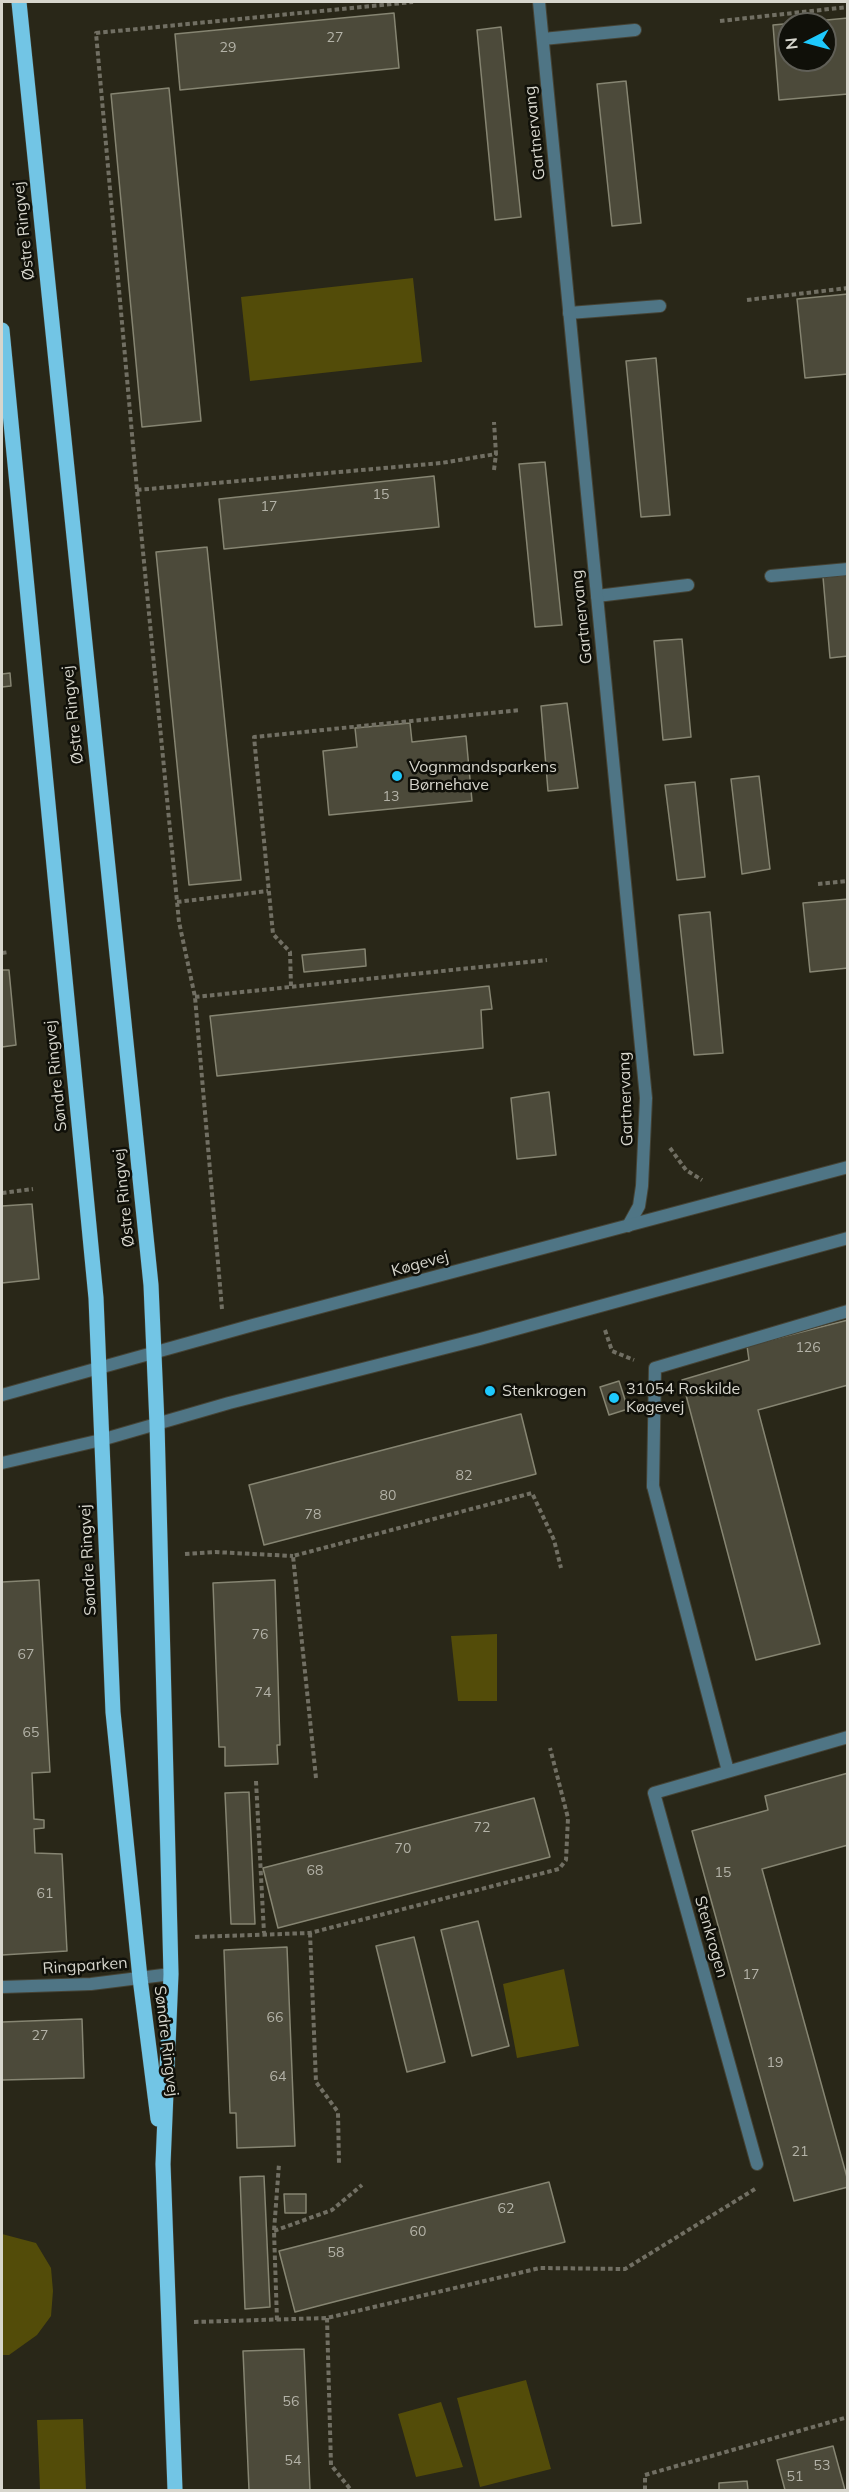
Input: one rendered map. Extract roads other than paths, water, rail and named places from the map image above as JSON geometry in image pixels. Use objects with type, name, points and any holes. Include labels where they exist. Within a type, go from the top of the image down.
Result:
[{"type":"main road","name":"Østre Ringvej","points":[[19,2],[151,1285],[157,1424]]},
{"type":"main road","name":"Østre Ringvej","points":[[2,330],[63,953]]},
{"type":"main road","name":"Søndre Ringvej","points":[[63,953],[96,1298],[113,1712],[140,1978],[163,2164]]},
{"type":"main road","name":"Søndre Ringvej","points":[[157,1424],[171,1974],[163,2164],[175,2490]]},
{"type":"street","name":"Gartnervang","points":[[539,2],[646,1098],[642,1186],[639,1206],[628,1226]]},
{"type":"street","points":[[543,39],[635,30]]},
{"type":"street","points":[[569,313],[660,306]]},
{"type":"street","points":[[771,576],[848,568]]},
{"type":"street","points":[[597,596],[688,585]]},
{"type":"street","name":"Køgevej","points":[[2,1395],[154,1352],[848,1167]]},
{"type":"street","points":[[2,1463],[101,1440],[848,1238]]},
{"type":"street","points":[[728,1771],[653,1486],[655,1368],[848,1311]]},
{"type":"street","name":"Stenkrogen","points":[[757,2164],[654,1793],[848,1737]]},
{"type":"street","name":"Ringparken","points":[[2,1987],[91,1984],[171,1974]]},
{"type":"place","name":"Vognmandsparkens Børnehave","points":[[397,776]]},
{"type":"place","name":"Stenkrogen","points":[[490,1391]]},
{"type":"place","name":"31054 Roskilde Køgevej","points":[[614,1398]]}]
